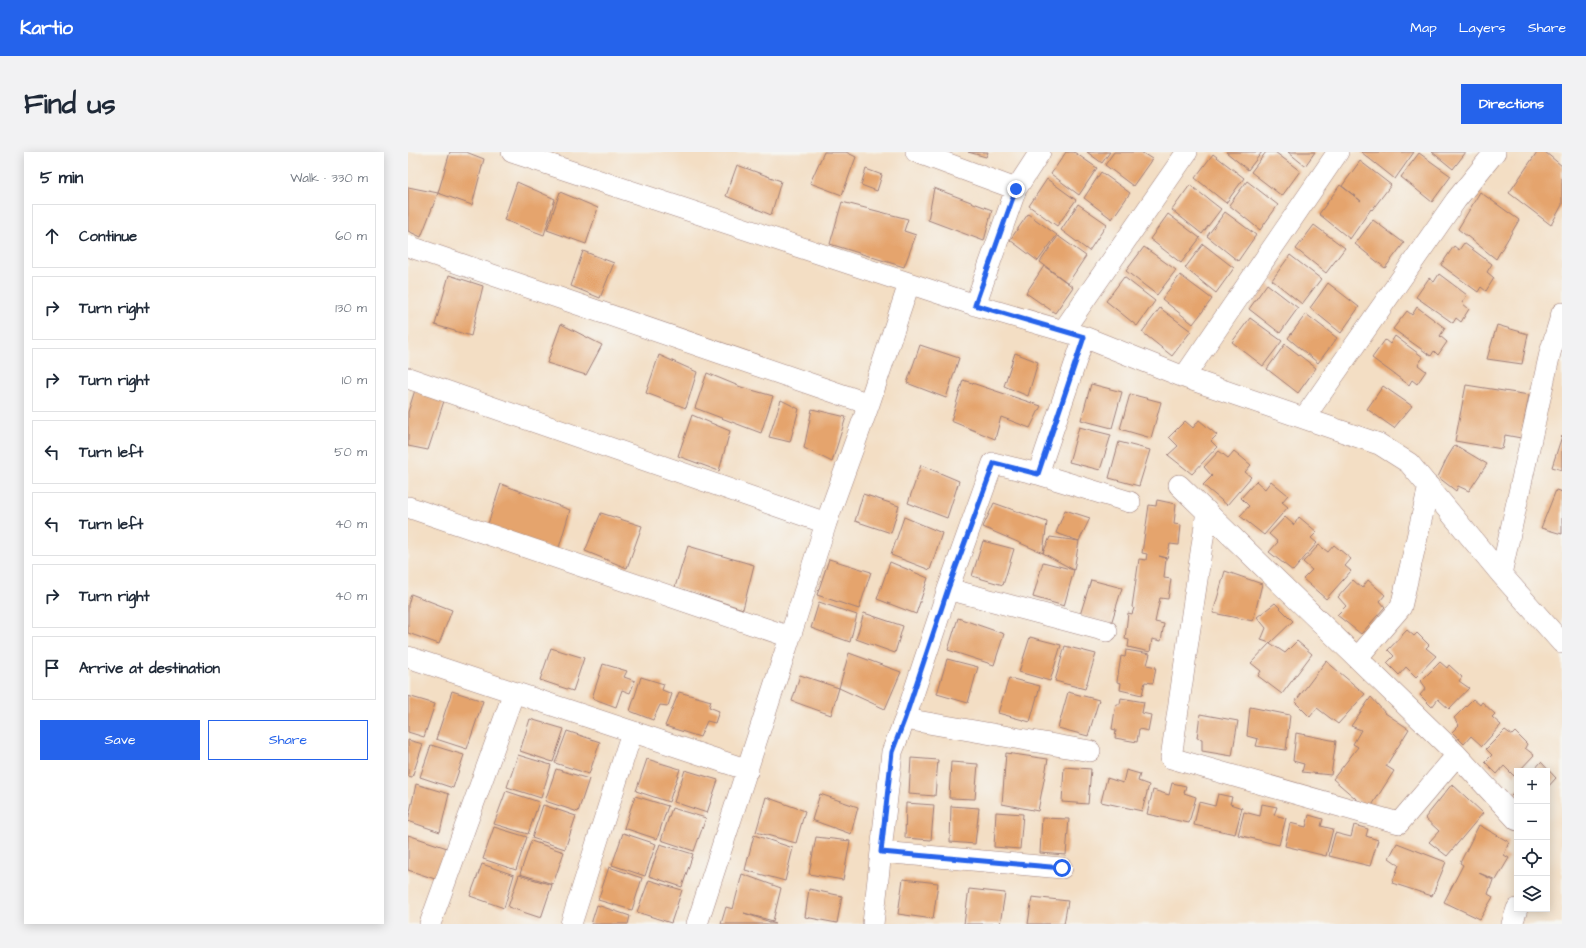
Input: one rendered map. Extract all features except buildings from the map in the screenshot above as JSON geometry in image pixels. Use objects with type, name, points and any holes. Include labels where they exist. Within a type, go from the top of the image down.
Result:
[{"type":"street","points":[[512,152],[909,284],[1084,337],[1184,377],[1379,444],[1409,463],[1501,574],[1562,643]]},
{"type":"street","points":[[916,152],[1016,189]]},
{"type":"street","points":[[975,305],[1016,189],[1040,152]]},
{"type":"street","points":[[1063,331],[1187,152]]},
{"type":"street","points":[[1184,377],[1338,152]]},
{"type":"street","points":[[1304,418],[1456,200],[1494,152]]},
{"type":"street","points":[[408,246],[869,404]]},
{"type":"street","points":[[696,924],[748,770],[826,523],[869,404],[909,284]]},
{"type":"street","points":[[1501,574],[1550,353],[1562,313]]},
{"type":"street","points":[[1038,474],[1084,337]]},
{"type":"street","points":[[408,378],[826,523]]},
{"type":"street","points":[[873,924],[892,752],[905,718],[948,589],[994,463],[1038,474],[1130,502]]},
{"type":"street","points":[[1179,485],[1358,657],[1457,755],[1514,817]]},
{"type":"street","points":[[1358,657],[1401,607],[1429,486]]},
{"type":"street","points":[[408,507],[790,637]]},
{"type":"street","points":[[1207,511],[1171,758],[1399,824],[1457,755]]},
{"type":"street","points":[[948,589],[1107,631]]},
{"type":"street","points":[[408,657],[748,770]]},
{"type":"street","points":[[430,924],[514,692]]},
{"type":"street","points":[[905,718],[1090,750]]},
{"type":"street","points":[[571,924],[632,732]]},
{"type":"street","points":[[881,852],[1062,868]]},
{"type":"street","points":[[1512,924],[1516,912]]},
{"type":"route","points":[[1016,189],[975,305],[1084,337],[1038,474],[994,463],[948,589],[905,718],[892,752],[881,852],[1062,868]]}]
